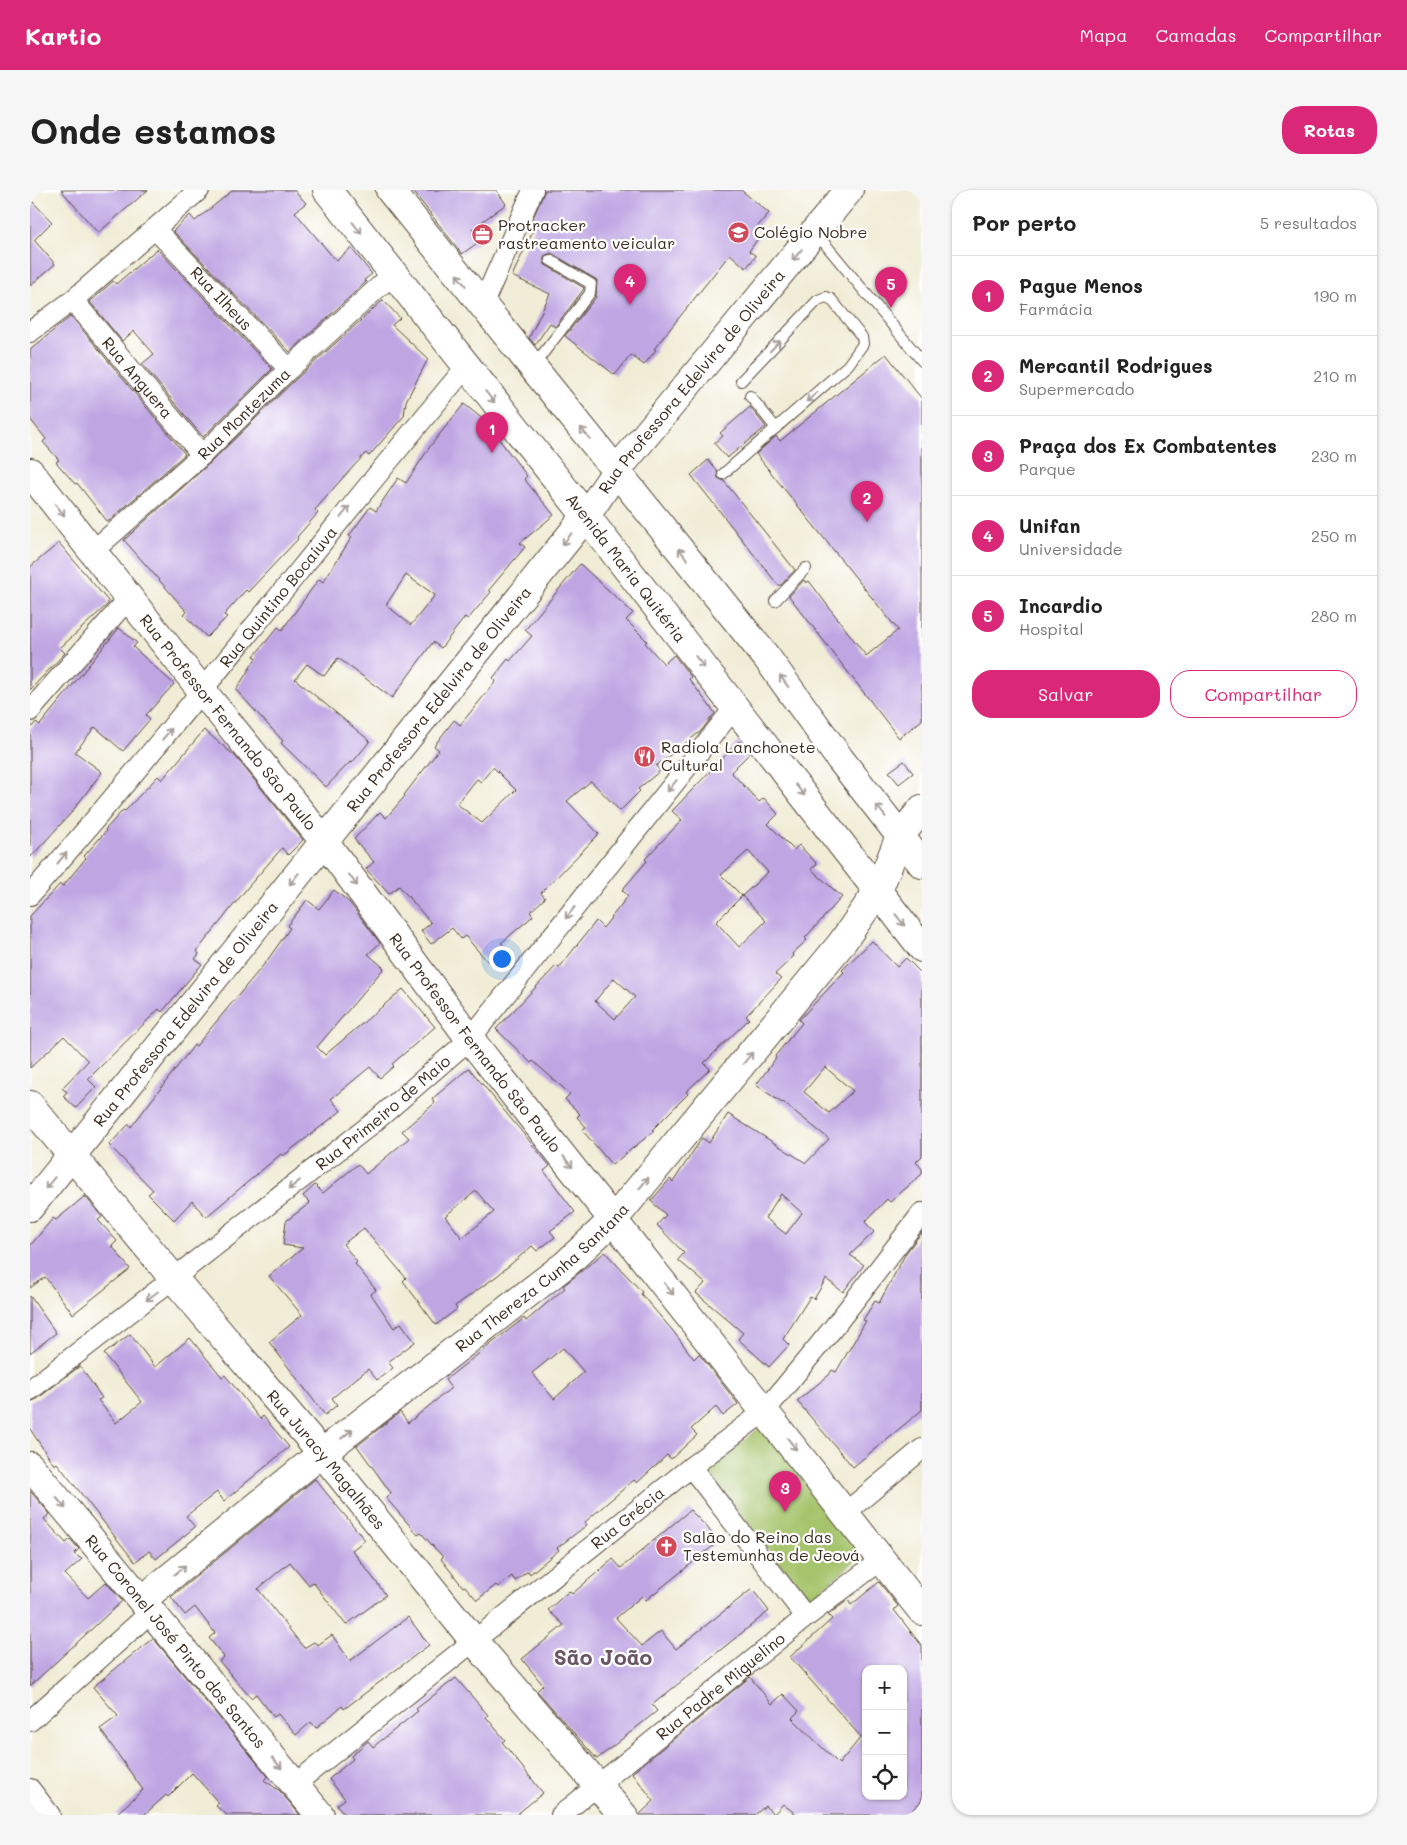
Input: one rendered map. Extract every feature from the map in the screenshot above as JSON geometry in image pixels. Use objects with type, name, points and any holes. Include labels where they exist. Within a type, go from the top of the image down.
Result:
[{"type":"street","points":[[30,332],[74,300],[200,190]]},
{"type":"street","name":"Avenida Maria Quitéria","points":[[327,190],[586,516],[922,948]]},
{"type":"street","points":[[390,190],[767,658],[840,759],[922,864]]},
{"type":"street","points":[[482,306],[533,190]]},
{"type":"street","name":"Rua Professora Edelvira de Oliveira","points":[[30,1208],[586,516],[616,471],[849,190]]},
{"type":"street","name":"Rua Ilheus","points":[[154,229],[289,369]]},
{"type":"street","name":"Rua Montezuma","points":[[93,551],[202,455],[289,369],[393,274]]},
{"type":"street","name":"Rua Anguera","points":[[74,300],[202,455]]},
{"type":"street","name":"Rua Quintino Bocaiuva","points":[[30,895],[203,692],[343,514],[466,367]]},
{"type":"street","name":"Rua Professor Fernando São Paulo","points":[[30,472],[203,692],[324,841],[470,1039],[922,1611]]},
{"type":"street","points":[[30,711],[130,598]]},
{"type":"street","name":"Rua Primeiro de Maio","points":[[30,1390],[373,1123],[470,1039],[735,707]]},
{"type":"street","name":"Rua Thereza Cunha Santana","points":[[147,1606],[322,1453],[566,1264],[614,1219],[835,951],[878,891],[900,836],[922,809]]},
{"type":"street","name":"Rua Juracy Magalhães","points":[[30,1105],[174,1279],[322,1453],[474,1641],[624,1815]]},
{"type":"street","name":"Rua Grécia","points":[[295,1784],[691,1466],[765,1410],[834,1327],[922,1212]]},
{"type":"street","points":[[845,1513],[922,1449]]},
{"type":"street","name":"Rua Coronel José Pinto dos Santos","points":[[30,1466],[320,1815]]},
{"type":"street","points":[[691,1466],[806,1617]]},
{"type":"street","name":"Rua Padre Miguelino","points":[[561,1815],[806,1617],[881,1560]]},
{"type":"street","points":[[30,1721],[147,1606]]},
{"type":"street","points":[[30,1789],[50,1815]]},
{"type":"lane","points":[[816,232],[922,361]]},
{"type":"lane","points":[[532,368],[590,293],[591,284],[550,260]]},
{"type":"lane","points":[[723,474],[848,365],[863,344],[859,333],[831,299],[826,297],[818,300],[741,381]]},
{"type":"lane","points":[[750,396],[776,428]]},
{"type":"lane","points":[[775,601],[806,568]]},
{"type":"green space","points":[[762,1426],[863,1554],[808,1600],[708,1471]]},
{"type":"building","points":[[61,190],[148,190],[98,233]]},
{"type":"building","points":[[233,190],[294,190],[306,203],[295,212],[332,256],[337,260],[351,248],[372,274],[364,280],[366,282],[290,352],[173,231],[190,215],[195,221]]},
{"type":"building","points":[[412,190],[496,190],[506,204],[472,229],[480,241],[462,254]]},
{"type":"building","points":[[545,190],[741,190],[769,213],[753,232],[759,237],[749,251],[756,256],[746,268],[730,254],[654,349],[656,350],[644,365],[631,355],[615,375],[565,336],[596,297],[597,280],[551,253],[544,256],[544,264],[584,288],[555,327],[550,323],[535,345],[529,338],[550,294],[512,276],[535,227],[530,225]]},
{"type":"building","points":[[30,199],[52,222],[34,240],[55,264],[30,286]]},
{"type":"building","points":[[157,249],[272,369],[203,437],[142,364],[154,354],[134,331],[122,341],[90,302],[113,281],[116,284]]},
{"type":"building","points":[[383,300],[400,318],[392,325],[428,359],[406,401],[404,416],[369,456],[366,453],[340,481],[315,510],[318,513],[297,537],[298,539],[248,592],[246,590],[224,615],[227,617],[207,637],[184,615],[187,612],[124,540],[210,463],[297,378]]},
{"type":"building","points":[[71,316],[185,454],[109,521],[107,521],[77,483],[75,484],[56,462],[59,460],[43,442],[46,439],[30,419],[30,350]]},
{"type":"building","points":[[886,354],[922,399],[922,720],[899,738],[789,596],[804,580],[806,583],[809,581],[866,656],[898,630],[756,454],[776,436],[780,441]]},
{"type":"building","points":[[464,404],[485,421],[527,476],[524,479],[554,515],[520,543],[525,547],[489,590],[491,592],[468,619],[465,617],[441,648],[433,642],[392,698],[338,658],[324,676],[307,664],[295,679],[370,741],[352,763],[350,762],[326,787],[281,743],[283,741],[236,690],[256,658],[254,656],[278,627],[282,630],[319,579],[323,582],[352,537],[349,536],[370,507],[376,511],[398,478],[406,483],[431,445]],"holes":[[[406,575],[435,595],[411,625],[386,605]]]},
{"type":"building","points":[[750,407],[766,427],[727,458],[714,443],[723,436],[720,433]]},
{"type":"building","points":[[708,460],[717,471],[718,478],[724,481],[795,570],[781,585],[778,585],[691,475]]},
{"type":"building","points":[[59,543],[108,601],[108,604],[60,648],[65,653],[30,690],[30,567]]},
{"type":"building","points":[[580,564],[633,613],[626,620],[647,641],[645,643],[664,664],[674,655],[691,677],[689,679],[715,713],[701,731],[656,766],[660,771],[638,789],[640,791],[620,811],[591,781],[567,801],[599,834],[541,893],[545,898],[530,912],[533,916],[501,943],[505,947],[488,962],[465,936],[461,939],[452,928],[431,944],[421,931],[431,923],[399,886],[389,894],[366,869],[374,862],[354,839],[380,812],[386,818],[405,796],[439,750],[434,746],[454,720],[460,725],[496,681],[493,678],[508,659],[510,661],[532,636],[525,630]],"holes":[[[493,767],[516,790],[482,823],[457,804],[477,779],[481,782]]]},
{"type":"building","points":[[119,628],[137,643],[133,647],[174,684],[146,715],[150,719],[123,751],[95,727],[75,752],[102,772],[71,813],[30,858],[30,729],[36,722],[40,725]]},
{"type":"building","points":[[204,730],[235,756],[303,840],[288,855],[282,848],[248,887],[197,951],[199,954],[195,959],[202,964],[162,1012],[159,1009],[88,1079],[96,1087],[76,1108],[63,1096],[67,1092],[62,1088],[88,1061],[64,1036],[30,1068],[30,916],[60,884],[63,886],[86,858],[84,856],[123,810],[125,811],[158,776],[162,780]]},
{"type":"building","points":[[739,741],[750,753],[731,772],[759,802],[764,798],[778,814],[768,824],[794,850],[799,845],[817,864],[811,869],[842,897],[805,938],[807,940],[792,954],[794,956],[775,974],[781,979],[746,1016],[749,1019],[704,1063],[710,1069],[686,1092],[688,1094],[652,1130],[654,1131],[612,1165],[582,1130],[586,1127],[577,1117],[580,1114],[565,1099],[570,1094],[533,1061],[531,1063],[496,1029],[556,966],[559,968],[596,921],[603,928],[628,896],[622,890],[647,861],[645,859],[682,820],[672,811]],"holes":[[[748,851],[768,872],[742,896],[721,875]],[[742,896],[766,921],[739,947],[716,922]],[[614,978],[635,997],[615,1019],[595,1001]]]},
{"type":"building","points":[[904,761],[913,773],[899,784],[889,772]]},
{"type":"building","points":[[334,890],[349,902],[380,943],[368,954],[384,968],[317,1047],[325,1055],[403,989],[435,1027],[392,1064],[394,1066],[380,1078],[370,1067],[331,1099],[341,1111],[283,1156],[281,1154],[206,1217],[192,1201],[174,1220],[148,1194],[153,1190],[109,1145],[129,1124],[131,1127],[194,1045],[196,1046],[266,962],[290,928],[287,926],[307,900],[319,909]]},
{"type":"building","points":[[872,941],[897,967],[906,958],[922,974],[922,1156],[916,1162],[922,1169],[922,1174],[890,1202],[887,1199],[865,1222],[874,1232],[850,1255],[864,1265],[843,1292],[826,1279],[814,1299],[810,1297],[783,1339],[789,1345],[769,1367],[738,1339],[743,1333],[696,1293],[705,1283],[678,1260],[684,1253],[657,1225],[666,1215],[651,1201],[670,1179],[673,1182],[702,1138],[709,1143],[728,1114],[806,1163],[829,1139],[783,1102],[756,1085],[776,1058],[775,1056],[802,1023],[799,1020],[844,972],[842,970]],"holes":[[[825,1067],[853,1091],[829,1113],[804,1092]],[[781,1194],[802,1213],[786,1234],[765,1218]]]},
{"type":"building","points":[[469,1068],[550,1166],[544,1171],[575,1212],[550,1231],[555,1237],[537,1251],[532,1246],[497,1276],[455,1306],[457,1309],[436,1325],[403,1281],[406,1278],[364,1228],[343,1244],[357,1262],[355,1264],[376,1290],[371,1294],[394,1328],[401,1323],[415,1342],[388,1362],[393,1368],[377,1380],[368,1369],[332,1398],[337,1405],[325,1415],[269,1342],[302,1315],[269,1276],[303,1248],[283,1245],[286,1221],[310,1203],[303,1196],[315,1185],[323,1193],[358,1164],[366,1174],[409,1138],[402,1131],[435,1103],[432,1099]],"holes":[[[476,1191],[494,1212],[462,1238],[445,1216]]]},
{"type":"building","points":[[85,1196],[102,1217],[98,1220],[117,1241],[112,1246],[130,1269],[73,1314],[45,1277],[30,1288],[30,1246],[53,1218],[56,1220]]},
{"type":"building","points":[[922,1232],[922,1410],[853,1467],[797,1401],[829,1375],[832,1370],[836,1372],[866,1321],[863,1320],[875,1301],[879,1303],[906,1253]]},
{"type":"building","points":[[605,1252],[642,1292],[641,1294],[694,1359],[699,1354],[738,1404],[723,1416],[716,1407],[691,1429],[697,1435],[671,1459],[667,1455],[637,1483],[634,1480],[585,1522],[587,1525],[557,1548],[559,1550],[530,1574],[528,1571],[515,1581],[512,1576],[498,1587],[496,1585],[477,1600],[465,1586],[463,1587],[441,1559],[443,1557],[421,1533],[418,1535],[386,1498],[391,1493],[357,1446],[400,1412],[408,1423],[451,1388],[445,1380],[524,1318],[526,1321],[565,1288],[563,1286]],"holes":[[[563,1348],[584,1372],[554,1399],[532,1373]]]},
{"type":"building","points":[[30,1296],[56,1333],[30,1353]]},
{"type":"building","points":[[130,1334],[155,1367],[190,1338],[222,1377],[225,1375],[260,1419],[263,1416],[289,1447],[224,1501],[217,1492],[186,1516],[195,1527],[156,1559],[149,1551],[135,1562],[57,1463],[54,1465],[30,1429],[30,1402],[37,1399],[80,1366],[102,1398],[98,1400],[116,1423],[142,1402],[104,1354]]},
{"type":"building","points":[[315,1479],[365,1540],[352,1550],[386,1595],[346,1625],[313,1582],[309,1585],[290,1562],[258,1589],[304,1648],[314,1642],[318,1645],[332,1635],[350,1661],[408,1617],[429,1645],[344,1709],[342,1706],[316,1728],[311,1722],[296,1735],[278,1714],[274,1717],[256,1694],[251,1698],[219,1661],[224,1657],[209,1638],[215,1633],[195,1607],[185,1615],[171,1597]]},
{"type":"building","points":[[30,1491],[50,1514],[44,1519],[66,1543],[70,1539],[79,1549],[74,1554],[82,1559],[65,1574],[88,1598],[106,1582],[122,1601],[30,1686]]},
{"type":"building","points":[[690,1510],[707,1527],[718,1542],[646,1600],[642,1596],[616,1618],[642,1646],[661,1631],[676,1649],[752,1589],[769,1611],[652,1705],[657,1711],[597,1759],[537,1691],[543,1685],[522,1659],[564,1625],[548,1610],[569,1591],[572,1594],[613,1559],[621,1568]]},
{"type":"building","points":[[879,1582],[898,1606],[894,1610],[922,1646],[922,1800],[908,1815],[797,1815],[783,1804],[774,1814],[765,1806],[755,1815],[639,1815],[654,1801],[632,1773],[750,1677],[772,1704],[783,1694],[799,1711],[792,1718],[839,1764],[861,1737],[790,1657],[832,1619],[828,1615],[848,1600],[851,1605]]},
{"type":"building","points":[[153,1638],[268,1776],[264,1780],[280,1791],[300,1815],[227,1815],[216,1806],[219,1803],[192,1773],[168,1797],[166,1795],[144,1815],[115,1815],[143,1790],[100,1729],[118,1716],[93,1687]]},
{"type":"building","points":[[456,1678],[488,1715],[486,1717],[505,1740],[502,1742],[543,1793],[516,1815],[345,1815],[337,1805],[345,1799],[329,1779],[353,1759],[351,1756],[368,1741],[373,1747],[418,1711],[416,1709]]},
{"type":"place","name":"Colégio Nobre","points":[[738,232]]},
{"type":"place","name":"Protracker rastreamento veicular","points":[[482,234]]},
{"type":"place","name":"Unifan","points":[[630,305]]},
{"type":"place","name":"Incardio","points":[[891,308]]},
{"type":"place","name":"Pague Menos","points":[[492,453]]},
{"type":"place","name":"Mercantil Rodrigues","points":[[867,522]]},
{"type":"place","name":"Radiola Lanchonete Cultural","points":[[645,756]]},
{"type":"place","name":"Praça dos Ex Combatentes","points":[[785,1512]]},
{"type":"place","name":"Salão do Reino das Testemunhas de Jeová","points":[[667,1546]]},
{"type":"district","name":"São João","points":[[603,1658]]}]
